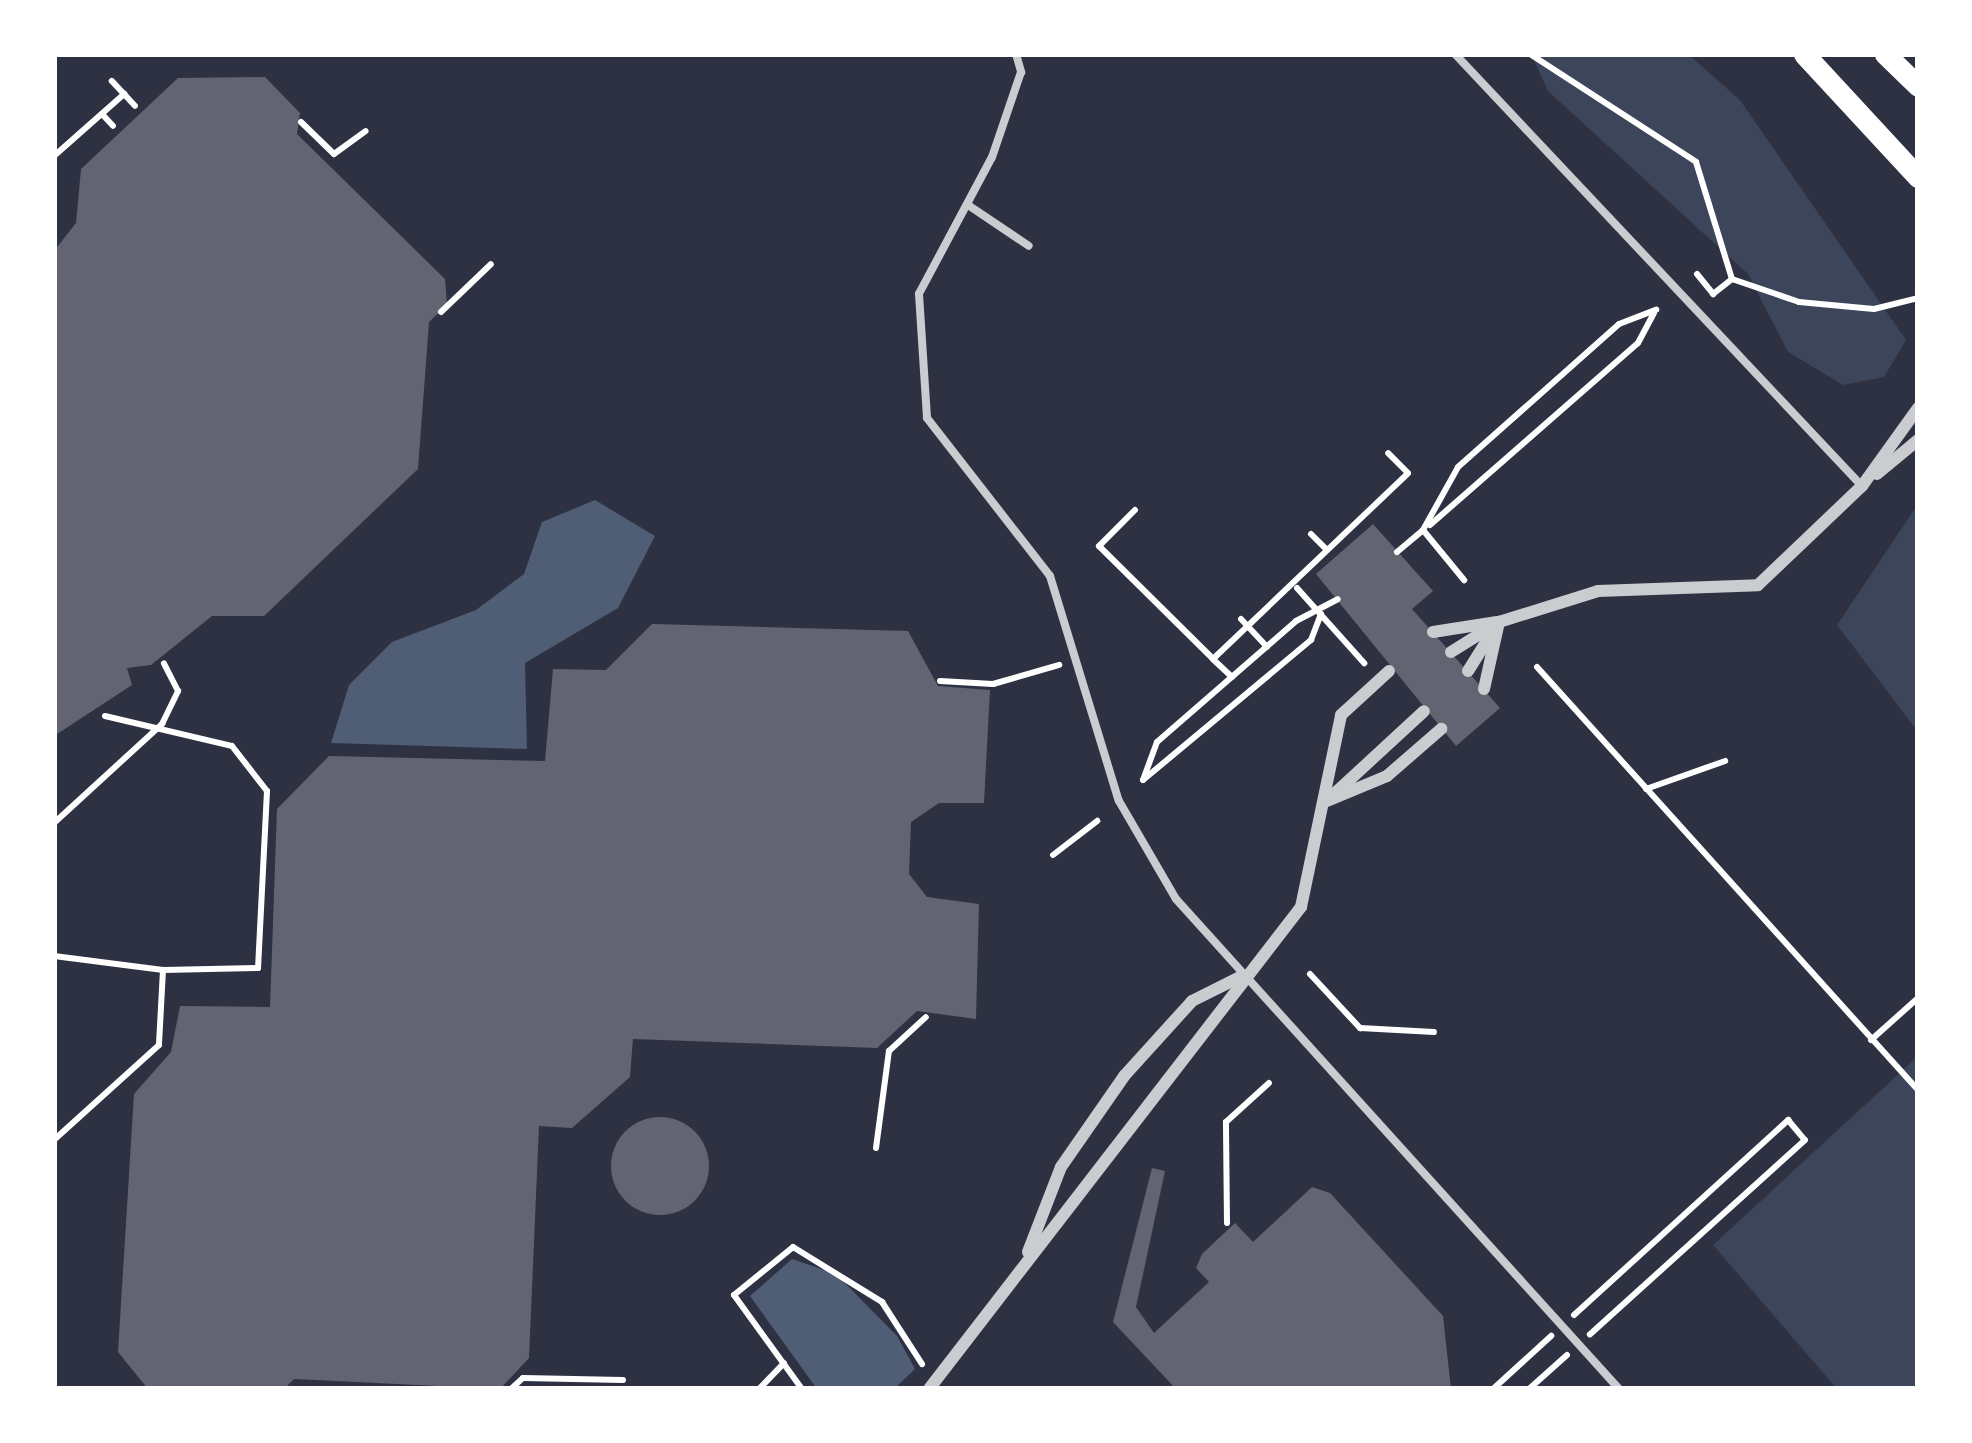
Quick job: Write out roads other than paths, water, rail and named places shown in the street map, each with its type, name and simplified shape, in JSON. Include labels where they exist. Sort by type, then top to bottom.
[{"type":"main road","points":[[1804,54],[1918,177]]},
{"type":"main road","points":[[1885,54],[1918,86]]},
{"type":"street","points":[[1862,486],[1918,408]]},
{"type":"street","points":[[1433,632],[1498,622],[1598,590],[1758,585],[1918,440]]},
{"type":"street","points":[[1451,652],[1498,622]]},
{"type":"street","points":[[1468,671],[1498,622]]},
{"type":"street","points":[[1484,689],[1498,622]]},
{"type":"street","points":[[929,1389],[1027,1253],[1184,1072],[1240,977],[1301,907],[1327,801],[1341,716],[1390,671]]},
{"type":"street","points":[[1327,801],[1424,710]]},
{"type":"street","points":[[1327,801],[1387,776],[1441,729]]},
{"type":"street","points":[[1027,1253],[1061,1167],[1125,1076],[1192,1001],[1240,977]]},
{"type":"lane","points":[[1016,54],[1009,112],[968,205],[919,294],[918,390],[944,444],[1036,551],[1081,659],[1119,801],[1175,899],[1240,977],[1619,1389]]},
{"type":"lane","points":[[1455,54],[1862,486]]},
{"type":"lane","points":[[968,205],[1029,246]]}]
